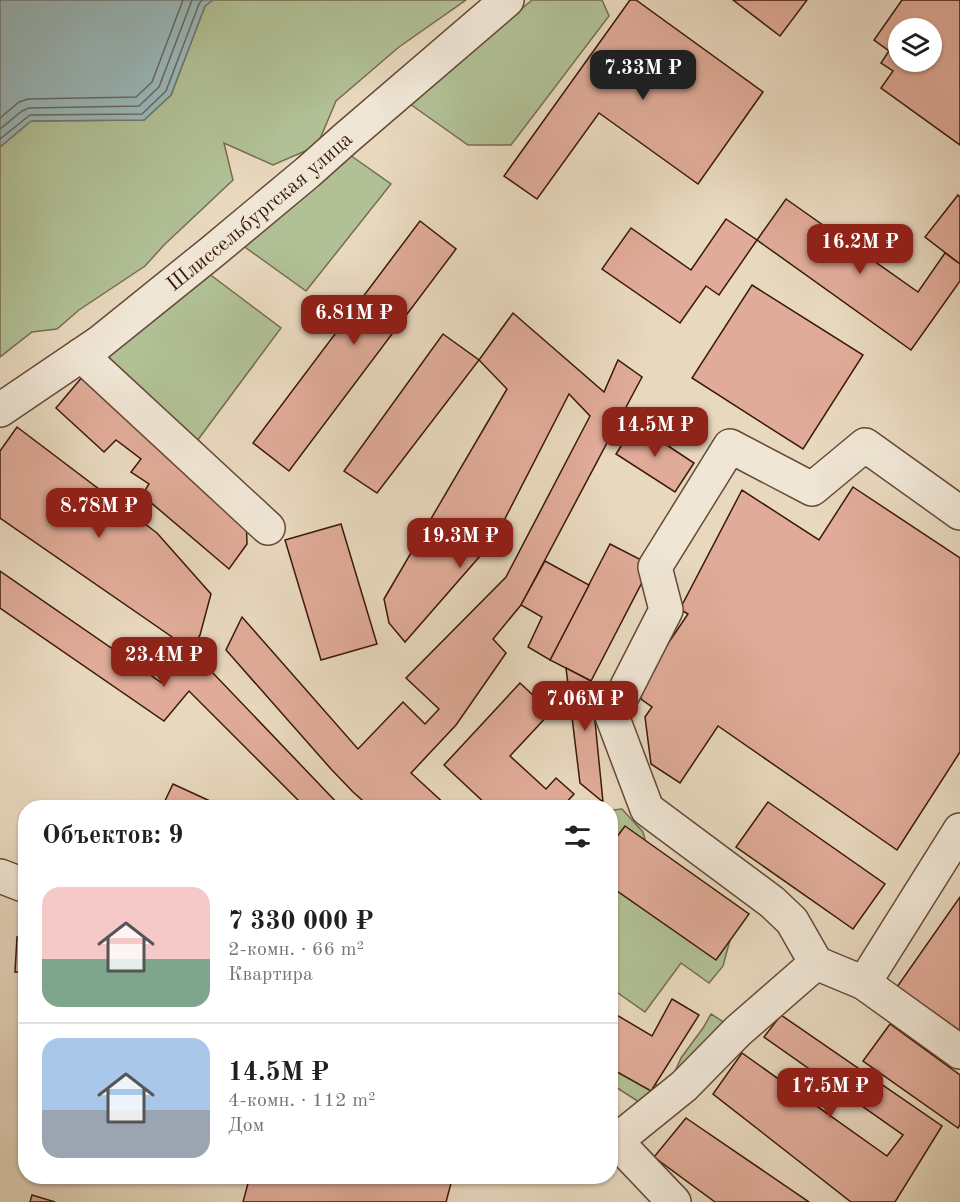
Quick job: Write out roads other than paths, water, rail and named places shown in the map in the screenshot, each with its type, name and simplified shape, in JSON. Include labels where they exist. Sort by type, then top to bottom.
[{"type":"street","name":"Шлиссельбургская улица","points":[[0,410],[99,343],[212,252],[507,0]]},
{"type":"street","points":[[81,355],[268,528]]},
{"type":"street","points":[[960,513],[865,445],[812,489],[730,446],[655,567],[666,610],[612,716],[647,809],[772,902],[792,921],[816,963],[864,983],[960,1052]]},
{"type":"street","points":[[864,983],[960,830]]},
{"type":"street","points":[[0,876],[18,883]]},
{"type":"street","points":[[618,1135],[684,1086],[738,1031],[816,963]]},
{"type":"street","points":[[618,1144],[674,1202]]},
{"type":"water","points":[[0,0],[213,0],[205,6],[171,95],[144,120],[31,121],[0,147]]}]
